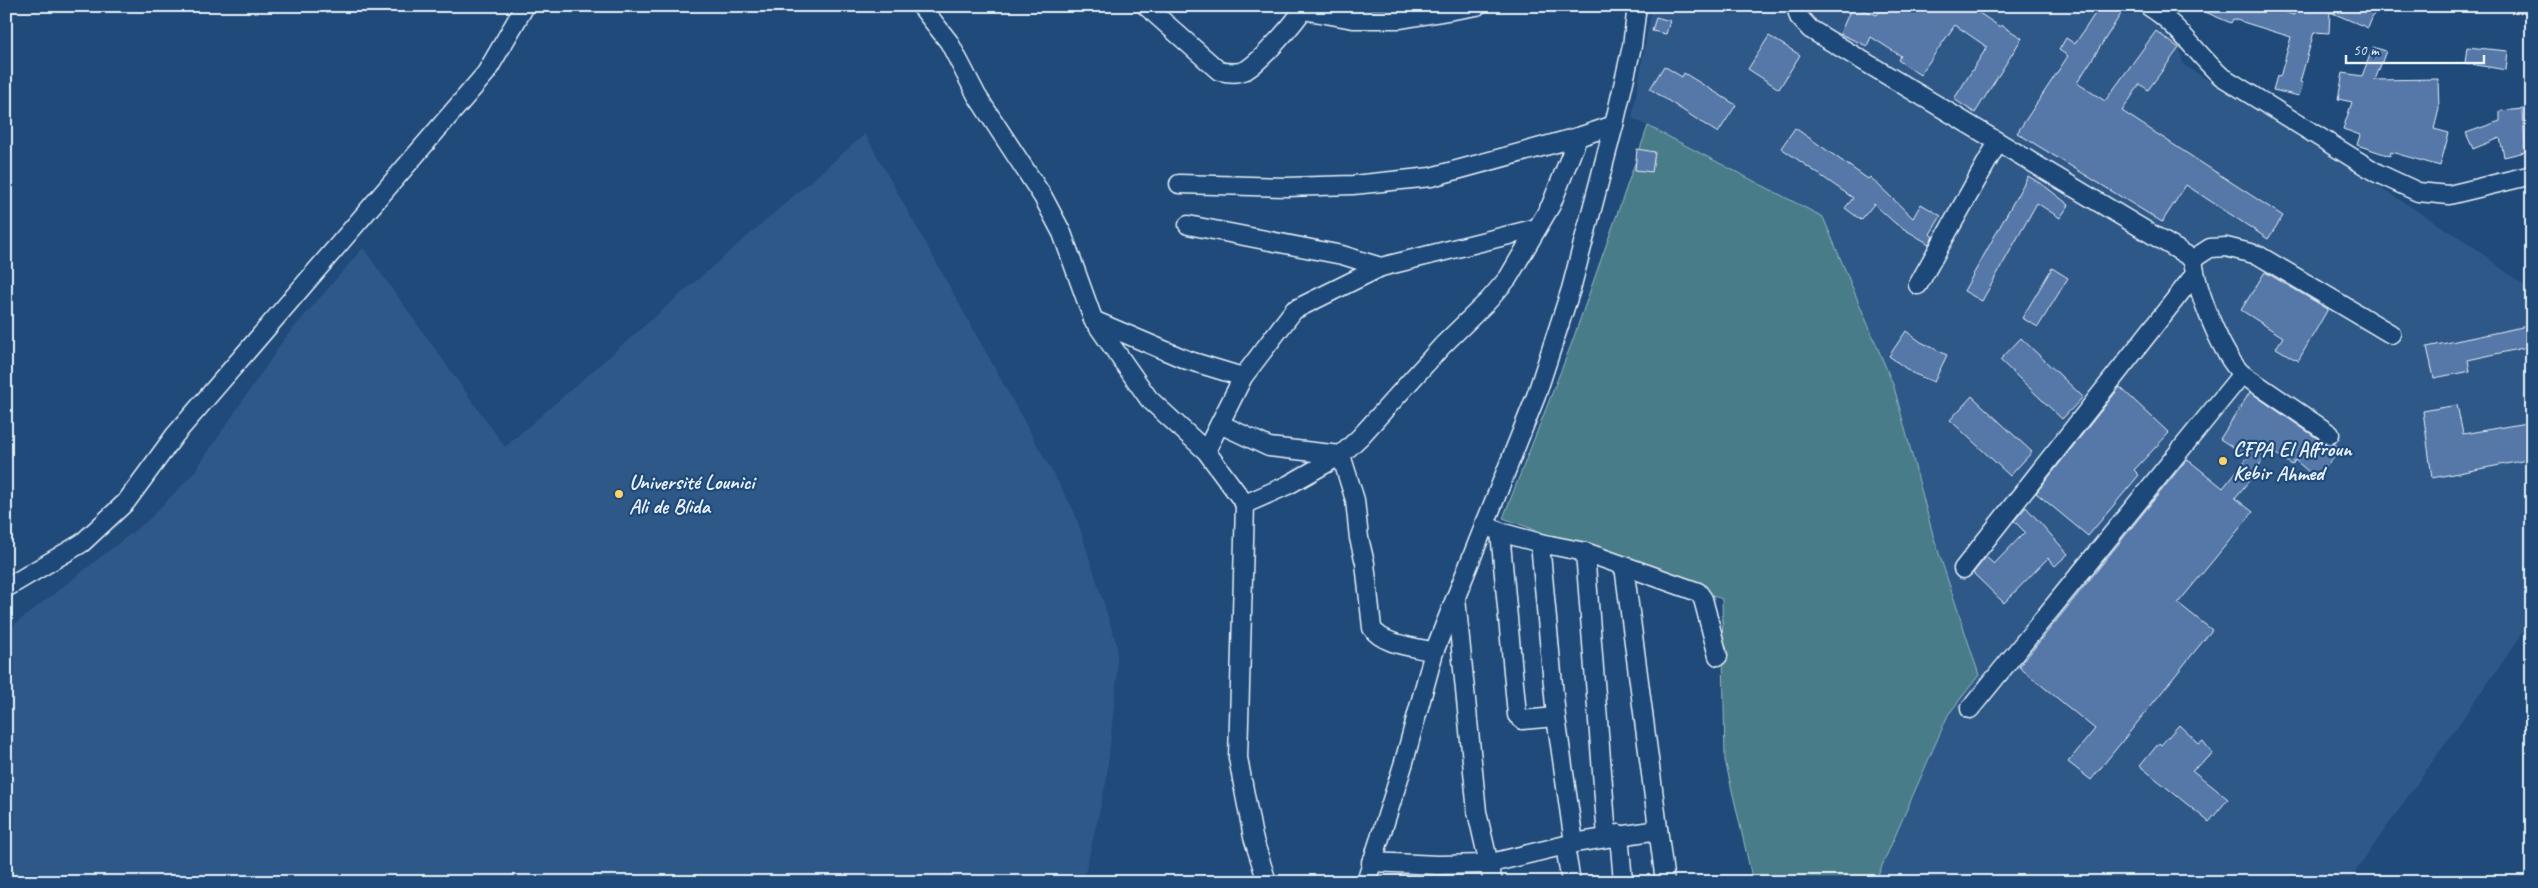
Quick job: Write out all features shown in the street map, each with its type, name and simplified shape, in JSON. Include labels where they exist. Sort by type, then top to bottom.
[{"type":"street","points":[[6,588],[82,543],[126,502],[182,428],[486,73],[525,6]]},
{"type":"street","points":[[921,6],[949,42],[976,96],[1043,196],[1062,233],[1093,320],[1149,399],[1206,451],[1245,504],[1238,758],[1253,837],[1267,882]]},
{"type":"street","points":[[1146,6],[1219,71],[1233,74],[1247,69],[1274,44],[1304,8],[1353,19],[1401,19],[1477,6]]},
{"type":"street","points":[[1366,882],[1404,762],[1434,652],[1456,594],[1492,528],[1571,289],[1614,125],[1632,46],[1637,6]]},
{"type":"street","points":[[1796,6],[1799,17],[1810,29],[1998,142],[2194,267],[2218,337],[2231,364],[2242,374],[2330,434]]},
{"type":"street","points":[[2148,6],[2173,25],[2202,59],[2221,76],[2377,172],[2418,192],[2449,195],[2532,175]]},
{"type":"street","points":[[1179,184],[1296,187],[1353,185],[1431,177],[1578,137],[1614,125]]},
{"type":"street","points":[[1245,504],[1288,485],[1341,455],[1360,437],[1400,390],[1508,278],[1551,205],[1578,137]]},
{"type":"street","points":[[1918,286],[1998,142]]},
{"type":"street","points":[[1188,225],[1342,255],[1381,267]]},
{"type":"street","points":[[1206,451],[1243,377],[1294,310],[1381,267],[1537,228]]},
{"type":"street","points":[[1963,569],[2210,248],[2226,247],[2258,255],[2391,334]]},
{"type":"street","points":[[1093,320],[1187,360],[1243,377]]},
{"type":"street","points":[[1970,709],[2242,374]]},
{"type":"street","points":[[1220,424],[1269,446],[1341,455]]},
{"type":"street","points":[[1341,455],[1355,500],[1372,628],[1376,634],[1384,639],[1434,652]]},
{"type":"street","points":[[1492,528],[1540,543],[1584,552],[1698,592],[1703,599],[1718,656]]},
{"type":"street","points":[[1492,528],[1518,715],[1522,720],[1556,716]]},
{"type":"street","points":[[1540,543],[1570,844],[1571,882]]},
{"type":"street","points":[[1584,552],[1613,836],[1623,882]]},
{"type":"street","points":[[1624,566],[1664,882]]},
{"type":"street","points":[[1456,594],[1478,812],[1487,864],[1493,882]]},
{"type":"street","points":[[1371,862],[1438,873],[1487,864],[1570,844],[1658,830]]},
{"type":"shaded area","name":"CFPA El Affroun Kebir Ahmed","points":[[1652,6],[2121,6],[2174,31],[2184,65],[2470,244],[2532,292],[2532,620],[2348,882],[1875,882],[1948,715],[1979,675],[1933,535],[1894,387],[1823,217],[1632,118]]},
{"type":"shaded area","name":"Université Lounici Ali de Blida","points":[[865,134],[1075,513],[1117,645],[1117,676],[1106,783],[1083,882],[6,882],[6,631],[147,521],[193,474],[285,338],[363,248],[505,447]]},
{"type":"green space","points":[[1648,126],[1823,217],[1894,387],[1933,535],[1979,675],[1948,715],[1875,882],[1749,882],[1751,873],[1725,760],[1722,599],[1503,518],[1571,345]]},
{"type":"building","points":[[1852,6],[1877,15],[1884,6],[1969,6],[2000,27],[2001,25],[2022,38],[1975,113],[1954,99],[1987,47],[1955,25],[1920,75],[1898,60],[1901,56],[1871,37],[1867,46],[1840,34]]},
{"type":"building","points":[[2100,6],[2126,6],[2077,83],[2105,101],[2156,31],[2179,48],[2148,90],[2140,84],[2122,111],[2283,216],[2268,239],[2186,185],[2162,222],[2017,133],[2068,56],[2059,50],[2066,38],[2075,44]]},
{"type":"building","points":[[2191,6],[2264,6],[2294,15],[2294,6],[2377,6],[2368,28],[2330,12],[2329,33],[2314,32],[2300,82],[2303,83],[2299,96],[2273,90],[2277,76],[2280,77],[2291,37],[2233,19],[2231,23]]},
{"type":"building","points":[[1656,17],[1670,21],[1666,34],[1652,31]]},
{"type":"building","points":[[1769,36],[1800,55],[1779,89],[1748,69]]},
{"type":"building","points":[[2373,47],[2386,51],[2375,80],[2438,79],[2439,109],[2434,129],[2449,133],[2440,166],[2391,152],[2390,156],[2357,145],[2360,135],[2343,129],[2352,102],[2338,99],[2343,73],[2362,76]]},
{"type":"building","points":[[2467,47],[2508,51],[2506,70],[2465,63]]},
{"type":"building","points":[[1664,66],[1682,77],[1684,73],[1736,105],[1718,133],[1650,89]]},
{"type":"building","points":[[2523,109],[2525,152],[2504,157],[2500,138],[2473,149],[2466,133],[2500,121],[2500,111]]},
{"type":"building","points":[[1795,128],[1868,179],[1870,177],[1913,218],[1921,204],[1941,216],[1930,234],[1933,237],[1929,244],[1896,224],[1874,204],[1861,220],[1845,208],[1853,198],[1781,148]]},
{"type":"building","points":[[1637,149],[1655,152],[1652,172],[1635,170]]},
{"type":"building","points":[[2028,176],[2069,205],[2060,218],[2037,203],[1982,301],[1964,291]]},
{"type":"building","points":[[2052,268],[2068,278],[2038,327],[2022,318]]},
{"type":"building","points":[[2265,272],[2328,309],[2298,361],[2276,348],[2283,337],[2241,310]]},
{"type":"building","points":[[2532,325],[2532,346],[2468,360],[2470,371],[2434,378],[2427,347]]},
{"type":"building","points":[[1906,331],[1921,342],[1947,355],[1934,382],[1912,373],[1889,356]]},
{"type":"building","points":[[2021,338],[2083,397],[2062,419],[2000,360]]},
{"type":"building","points":[[2120,387],[2169,433],[2134,470],[2139,475],[2088,536],[2036,493]]},
{"type":"building","points":[[2250,392],[2324,443],[2335,444],[2341,449],[2316,478],[2295,460],[2292,465],[2269,449],[2253,476],[2235,498],[2253,512],[2178,603],[2212,630],[2091,780],[2068,762],[2095,729],[2019,667],[2187,459],[2223,488],[2248,457],[2220,439]]},
{"type":"building","points":[[1972,396],[2032,452],[2010,476],[1950,420]]},
{"type":"building","points":[[2457,405],[2463,434],[2532,422],[2532,459],[2432,478],[2423,411]]},
{"type":"building","points":[[2026,507],[2068,554],[2055,566],[2048,558],[2004,603],[1973,573],[1986,557],[1994,564],[2025,532],[2014,521]]},
{"type":"building","points":[[2179,725],[2199,744],[2203,741],[2213,754],[2192,770],[2228,799],[2209,822],[2140,766],[2159,743],[2161,745]]},
{"type":"place","name":"CFPA El Affroun Kebir Ahmed","points":[[2223,461]]},
{"type":"place","name":"Université Lounici Ali de Blida","points":[[619,494]]}]
